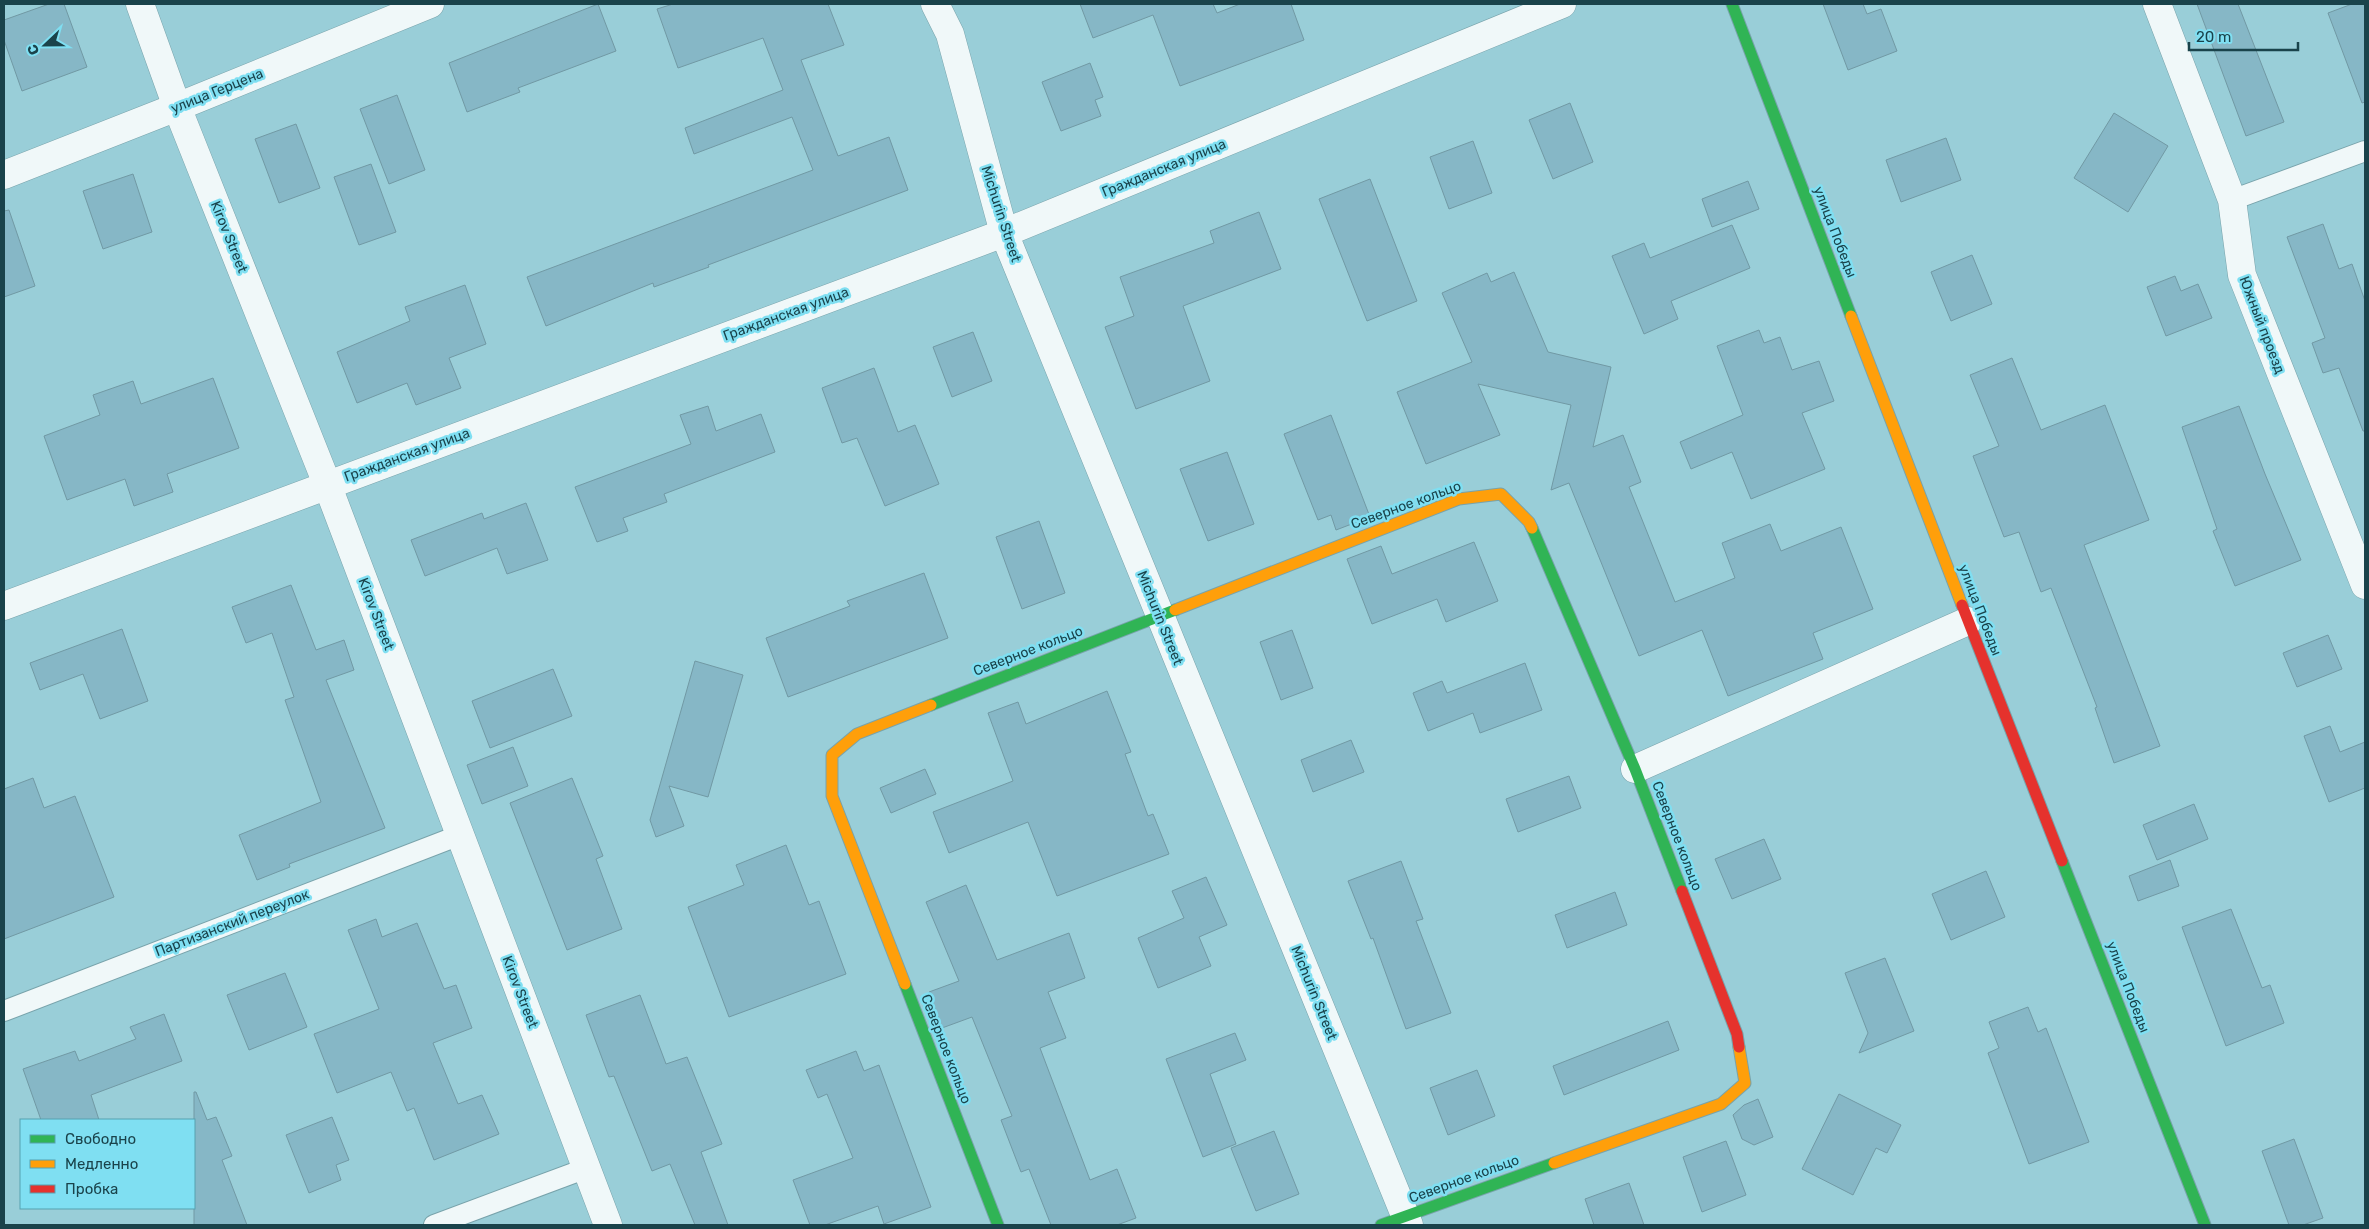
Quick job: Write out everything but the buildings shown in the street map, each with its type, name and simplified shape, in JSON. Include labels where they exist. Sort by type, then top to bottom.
[{"type":"street","name":"Kirov Street","points":[[140,4],[177,107],[327,484],[608,1225]]},
{"type":"street","name":"улица Герцена","points":[[4,175],[430,4]]},
{"type":"street","name":"Michurin Street","points":[[936,4],[950,34],[1004,233],[1159,615],[1398,1222]]},
{"type":"street","name":"Гражданская улица","points":[[4,606],[1004,233],[1562,4]]},
{"type":"street","name":"улица Победы","points":[[1732,4],[1968,621],[2205,1225]]},
{"type":"street","name":"Южный проезд","points":[[2157,4],[2232,200],[2242,275],[2365,585]]},
{"type":"street","name":"Северное кольцо","points":[[998,1225],[832,796],[832,755],[856,734],[1159,615],[1459,499],[1501,494],[1529,522],[1635,769],[1737,1034],[1745,1083],[1721,1104],[1398,1222]]},
{"type":"street","points":[[1635,769],[1968,621]]},
{"type":"lane","points":[[2232,200],[2365,151]]},
{"type":"lane","name":"Партизанский переулок","points":[[4,1011],[460,835]]},
{"type":"lane","points":[[434,1225],[587,1168]]},
{"type":"traffic: fast","points":[[1732,4],[1851,316]]},
{"type":"traffic: fast","points":[[1532,528],[1635,769],[1682,891]]},
{"type":"traffic: fast","points":[[931,705],[1175,610]]},
{"type":"traffic: fast","points":[[2062,861],[2205,1225]]},
{"type":"traffic: fast","points":[[905,984],[998,1225]]},
{"type":"traffic: fast","points":[[1381,1225],[1554,1163]]},
{"type":"traffic: slow","points":[[1851,316],[1962,605]]},
{"type":"traffic: slow","points":[[1175,610],[1459,499],[1501,494],[1529,522],[1532,528]]},
{"type":"traffic: slow","points":[[905,984],[832,796],[832,755],[857,734],[931,705]]},
{"type":"traffic: slow","points":[[1554,1163],[1721,1104],[1745,1083],[1739,1047]]},
{"type":"traffic: jam","points":[[1962,605],[2062,861]]},
{"type":"traffic: jam","points":[[1682,891],[1737,1034],[1739,1047]]}]
